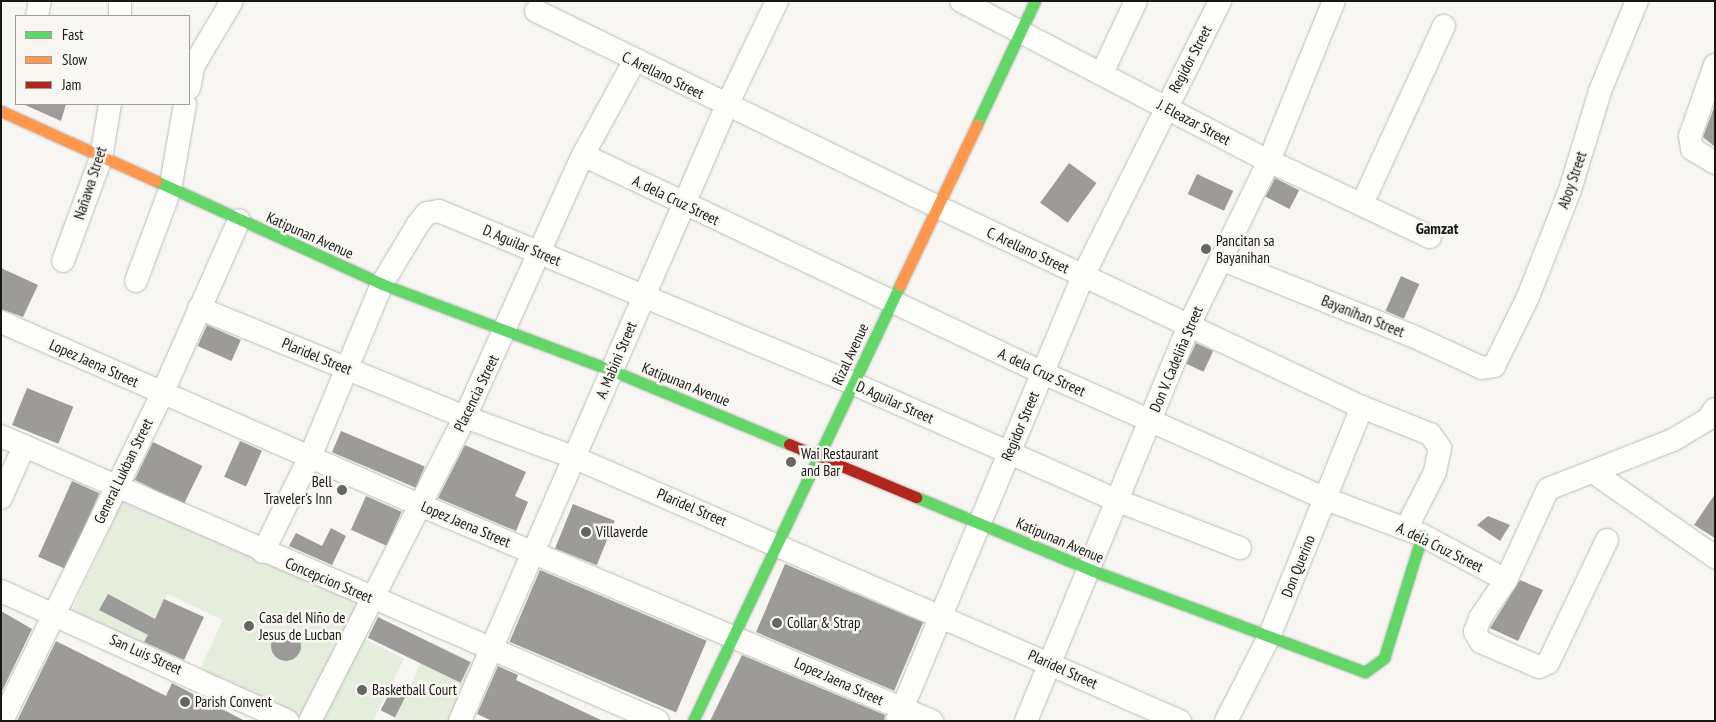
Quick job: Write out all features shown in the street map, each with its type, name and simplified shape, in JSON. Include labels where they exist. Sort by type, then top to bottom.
[{"type":"street","points":[[37,15],[40,1]]},
{"type":"street","points":[[120,1],[120,15]]},
{"type":"street","points":[[190,83],[194,65],[232,1]]},
{"type":"street","name":"A. Mabini Street","points":[[460,721],[493,650],[573,456],[685,205],[727,105],[777,1]]},
{"type":"street","name":"J. Eleazar Street","points":[[961,1],[1269,161],[1430,238]]},
{"type":"street","name":"Rizal Avenue","points":[[693,721],[1035,1]]},
{"type":"street","points":[[1102,73],[1136,1]]},
{"type":"street","name":"Regidor Street","points":[[900,715],[978,520],[1009,453],[1083,276],[1165,107],[1220,1]]},
{"type":"street","name":"Don V. Cadeliña Street","points":[[1026,721],[1090,570],[1116,500],[1189,325],[1269,161],[1334,1]]},
{"type":"street","name":"Aboy Street","points":[[1500,358],[1570,190],[1600,91],[1637,1]]},
{"type":"street","name":"C. Arellano Street","points":[[536,11],[634,62],[1083,276],[1362,407],[1430,434],[1440,448],[1435,472],[1414,532]]},
{"type":"street","points":[[1362,204],[1444,26]]},
{"type":"street","name":"Placencia Street","points":[[310,721],[374,598],[506,333],[538,252],[583,154],[634,62]]},
{"type":"street","points":[[1713,76],[1690,143],[1701,157],[1715,163]]},
{"type":"street","name":"Nañawa Street","points":[[63,261],[101,158],[110,105]]},
{"type":"street","points":[[136,281],[170,190],[185,105]]},
{"type":"street","name":"Katipunan Avenue","points":[[13,112],[101,158],[382,284],[506,333],[612,370],[978,520],[1090,570],[1365,672],[1384,658],[1414,532]]},
{"type":"street","name":"A. dela Cruz Street","points":[[583,154],[685,205],[892,300],[1042,373],[1326,499],[1414,532],[1506,580]]},
{"type":"street","name":"D. Aguilar Street","points":[[382,284],[427,212],[439,211],[852,383],[1116,500],[1240,548]]},
{"type":"street","name":"General Lukban Street","points":[[2,721],[56,613],[115,484],[162,394],[239,220]]},
{"type":"street","name":"Bayanihan Street","points":[[1221,260],[1415,337],[1482,368],[1494,366],[1500,358]]},
{"type":"street","points":[[263,552],[310,458],[382,284]]},
{"type":"street","name":"Plaridel Street","points":[[199,308],[465,417],[573,456],[777,543],[1180,721]]},
{"type":"street","name":"Lopez Jaena Street","points":[[1,322],[162,394],[420,505],[734,634],[900,715],[932,721]]},
{"type":"street","name":"Don Querino","points":[[1226,721],[1269,637],[1362,407]]},
{"type":"street","points":[[1607,540],[1548,663],[1540,667],[1481,642],[1476,632],[1480,618],[1506,580],[1548,489],[1673,440],[1708,420],[1715,409]]},
{"type":"street","name":"Concepcion Street","points":[[1,436],[115,484],[263,552],[658,721]]},
{"type":"street","points":[[1,498],[24,446]]},
{"type":"street","points":[[1593,472],[1715,557]]},
{"type":"street","name":"San Luis Street","points":[[1,591],[56,613],[288,721]]},
{"type":"green space","points":[[125,496],[363,603],[299,721],[198,673],[223,620],[167,594],[142,648],[70,614]]},
{"type":"green space","name":"Basketball Court","points":[[361,637],[404,659],[373,721],[319,721]]},
{"type":"green space","points":[[431,642],[477,664],[450,721],[393,721]]},
{"type":"building","points":[[25,105],[66,105],[61,121]]},
{"type":"building","points":[[1715,105],[1715,147],[1703,137]]},
{"type":"building","points":[[1069,163],[1097,183],[1068,223],[1040,203]]},
{"type":"building","points":[[1197,174],[1233,191],[1224,211],[1188,194]]},
{"type":"building","points":[[1275,178],[1299,190],[1290,209],[1265,197]]},
{"type":"building","points":[[1,268],[38,285],[23,317],[1,309]]},
{"type":"building","points":[[1401,276],[1419,284],[1404,319],[1386,311]]},
{"type":"building","points":[[207,325],[241,340],[231,361],[198,346]]},
{"type":"building","points":[[1196,343],[1213,351],[1203,372],[1186,364]]},
{"type":"building","points":[[27,388],[73,407],[58,444],[12,425]]},
{"type":"building","points":[[341,431],[425,467],[416,488],[332,452]]},
{"type":"building","points":[[240,441],[262,451],[246,486],[224,477]]},
{"type":"building","points":[[153,442],[202,466],[184,504],[135,480]]},
{"type":"building","points":[[465,445],[526,472],[515,496],[528,502],[516,531],[438,498]]},
{"type":"building","points":[[72,481],[99,493],[66,569],[38,557]]},
{"type":"building","points":[[1715,494],[1715,538],[1694,525]]},
{"type":"building","points":[[366,496],[402,512],[387,546],[351,530]]},
{"type":"building","name":"Villaverde","points":[[573,504],[615,521],[597,565],[555,549]]},
{"type":"building","points":[[1488,516],[1510,525],[1500,541],[1477,525]]},
{"type":"building","points":[[331,528],[346,536],[332,565],[289,546],[296,533],[322,546]]},
{"type":"building","points":[[785,564],[923,623],[894,691],[756,632]]},
{"type":"building","points":[[540,570],[707,641],[676,713],[510,642]]},
{"type":"building","points":[[1520,580],[1543,590],[1518,641],[1490,628]]},
{"type":"building","points":[[108,594],[155,619],[164,599],[204,617],[184,660],[144,642],[148,635],[99,610]]},
{"type":"building","points":[[1,611],[32,629],[1,693]]},
{"type":"building","points":[[378,617],[471,662],[460,683],[368,638]]},
{"type":"building","points":[[286,631],[297,635],[301,646],[297,657],[286,661],[275,657],[271,646],[275,635]]},
{"type":"building","points":[[56,641],[166,696],[172,683],[245,721],[17,721]]},
{"type":"building","points":[[742,655],[885,715],[884,721],[710,721]]},
{"type":"building","points":[[498,666],[518,675],[516,680],[603,721],[492,721],[477,714]]},
{"type":"building","points":[[392,688],[406,695],[395,718],[381,710]]},
{"type":"traffic: fast","points":[[977,124],[1035,1]]},
{"type":"traffic: fast","points":[[156,181],[382,284],[611,370],[789,444]]},
{"type":"traffic: fast","points":[[693,721],[900,285]]},
{"type":"traffic: fast","points":[[916,497],[1091,570],[1365,672],[1384,658],[1422,535]]},
{"type":"traffic: slow","points":[[1,111],[156,181]]},
{"type":"traffic: slow","points":[[900,285],[977,124]]},
{"type":"traffic: jam","points":[[789,444],[916,497]]},
{"type":"place","name":"Pancitan sa Bayanihan","points":[[1206,249]]},
{"type":"place","name":"Wai Restaurant and Bar","points":[[791,462]]},
{"type":"place","name":"Bell Traveler's Inn","points":[[342,490]]},
{"type":"place","name":"Villaverde","points":[[586,532]]},
{"type":"place","name":"Collar & Strap","points":[[777,623]]},
{"type":"place","name":"Casa del Niño de Jesus de Lucban","points":[[249,626]]},
{"type":"place","name":"Basketball Court","points":[[362,690]]},
{"type":"place","name":"Parish Convent","points":[[185,702]]},
{"type":"district","name":"Gamzat","points":[[1437,228]]}]
